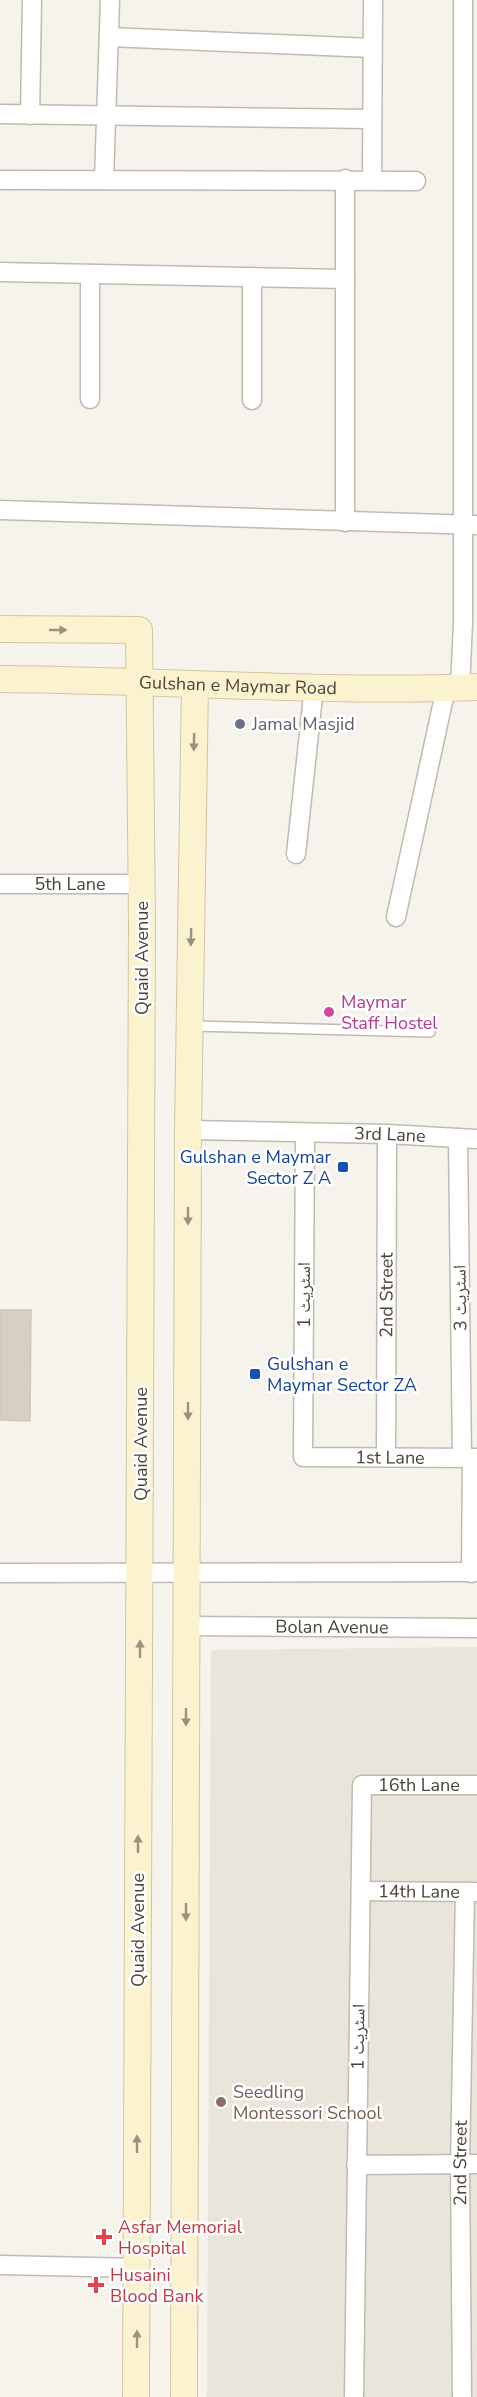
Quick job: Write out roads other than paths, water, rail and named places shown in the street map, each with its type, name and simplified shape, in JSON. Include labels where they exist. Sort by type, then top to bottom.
[{"type":"main road","name":"Quaid Avenue","points":[[0,629],[139,630],[141,1573],[136,2397]]},
{"type":"main road","name":"Gulshan e Maymar Road","points":[[0,679],[139,680],[314,687],[461,687]]},
{"type":"main road","points":[[184,2397],[188,1130],[195,684]]},
{"type":"street","points":[[30,115],[32,0]]},
{"type":"street","points":[[105,180],[110,0]]},
{"type":"street","points":[[372,180],[373,0]]},
{"type":"street","points":[[396,916],[461,687],[470,525],[468,1]]},
{"type":"street","points":[[109,37],[372,48]]},
{"type":"street","points":[[0,114],[372,118]]},
{"type":"street","points":[[345,179],[345,522]]},
{"type":"street","points":[[0,180],[345,179],[416,181]]},
{"type":"street","points":[[0,272],[345,279]]},
{"type":"street","points":[[90,274],[90,399]]},
{"type":"street","points":[[252,277],[252,400]]},
{"type":"street","points":[[0,510],[470,525]]},
{"type":"street","points":[[296,854],[314,687]]},
{"type":"street","name":"5th Lane","points":[[0,884],[141,884]]},
{"type":"street","name":"3rd Lane","points":[[188,1130],[387,1134],[477,1140]]},
{"type":"street","name":"اسٹریٹ 1","points":[[303,1457],[305,1133]]},
{"type":"street","name":"2nd Street","points":[[386,1457],[387,1134]]},
{"type":"street","name":"اسٹریٹ 3","points":[[458,1138],[474,1572]]},
{"type":"street","name":"1st Lane","points":[[303,1457],[470,1458]]},
{"type":"street","points":[[0,1573],[188,1575],[474,1572]]},
{"type":"street","name":"Bolan Avenue","points":[[186,1626],[477,1628]]},
{"type":"street","name":"اسٹریٹ 1","points":[[354,2397],[362,1785]]},
{"type":"street","name":"16th Lane","points":[[362,1785],[477,1785]]},
{"type":"street","name":"14th Lane","points":[[361,1891],[471,1892]]},
{"type":"street","name":"2nd Street","points":[[462,2397],[469,2164],[471,1892]]},
{"type":"street","points":[[356,2165],[469,2164]]},
{"type":"street","points":[[0,2265],[137,2268]]},
{"type":"lane","points":[[189,1026],[430,1032]]},
{"type":"place","name":"Jamal Masjid","points":[[240,724]]},
{"type":"place","name":"Maymar Staff Hostel","points":[[329,1012]]},
{"type":"place","name":"Gulshan e Maymar Sector Z A","points":[[343,1167]]},
{"type":"place","name":"Gulshan e Maymar Sector ZA","points":[[255,1374]]},
{"type":"place","name":"Seedling Montessori School","points":[[221,2102]]},
{"type":"place","name":"Asfar Memorial Hospital","points":[[104,2237]]},
{"type":"place","name":"Husaini Blood Bank","points":[[96,2285]]}]
